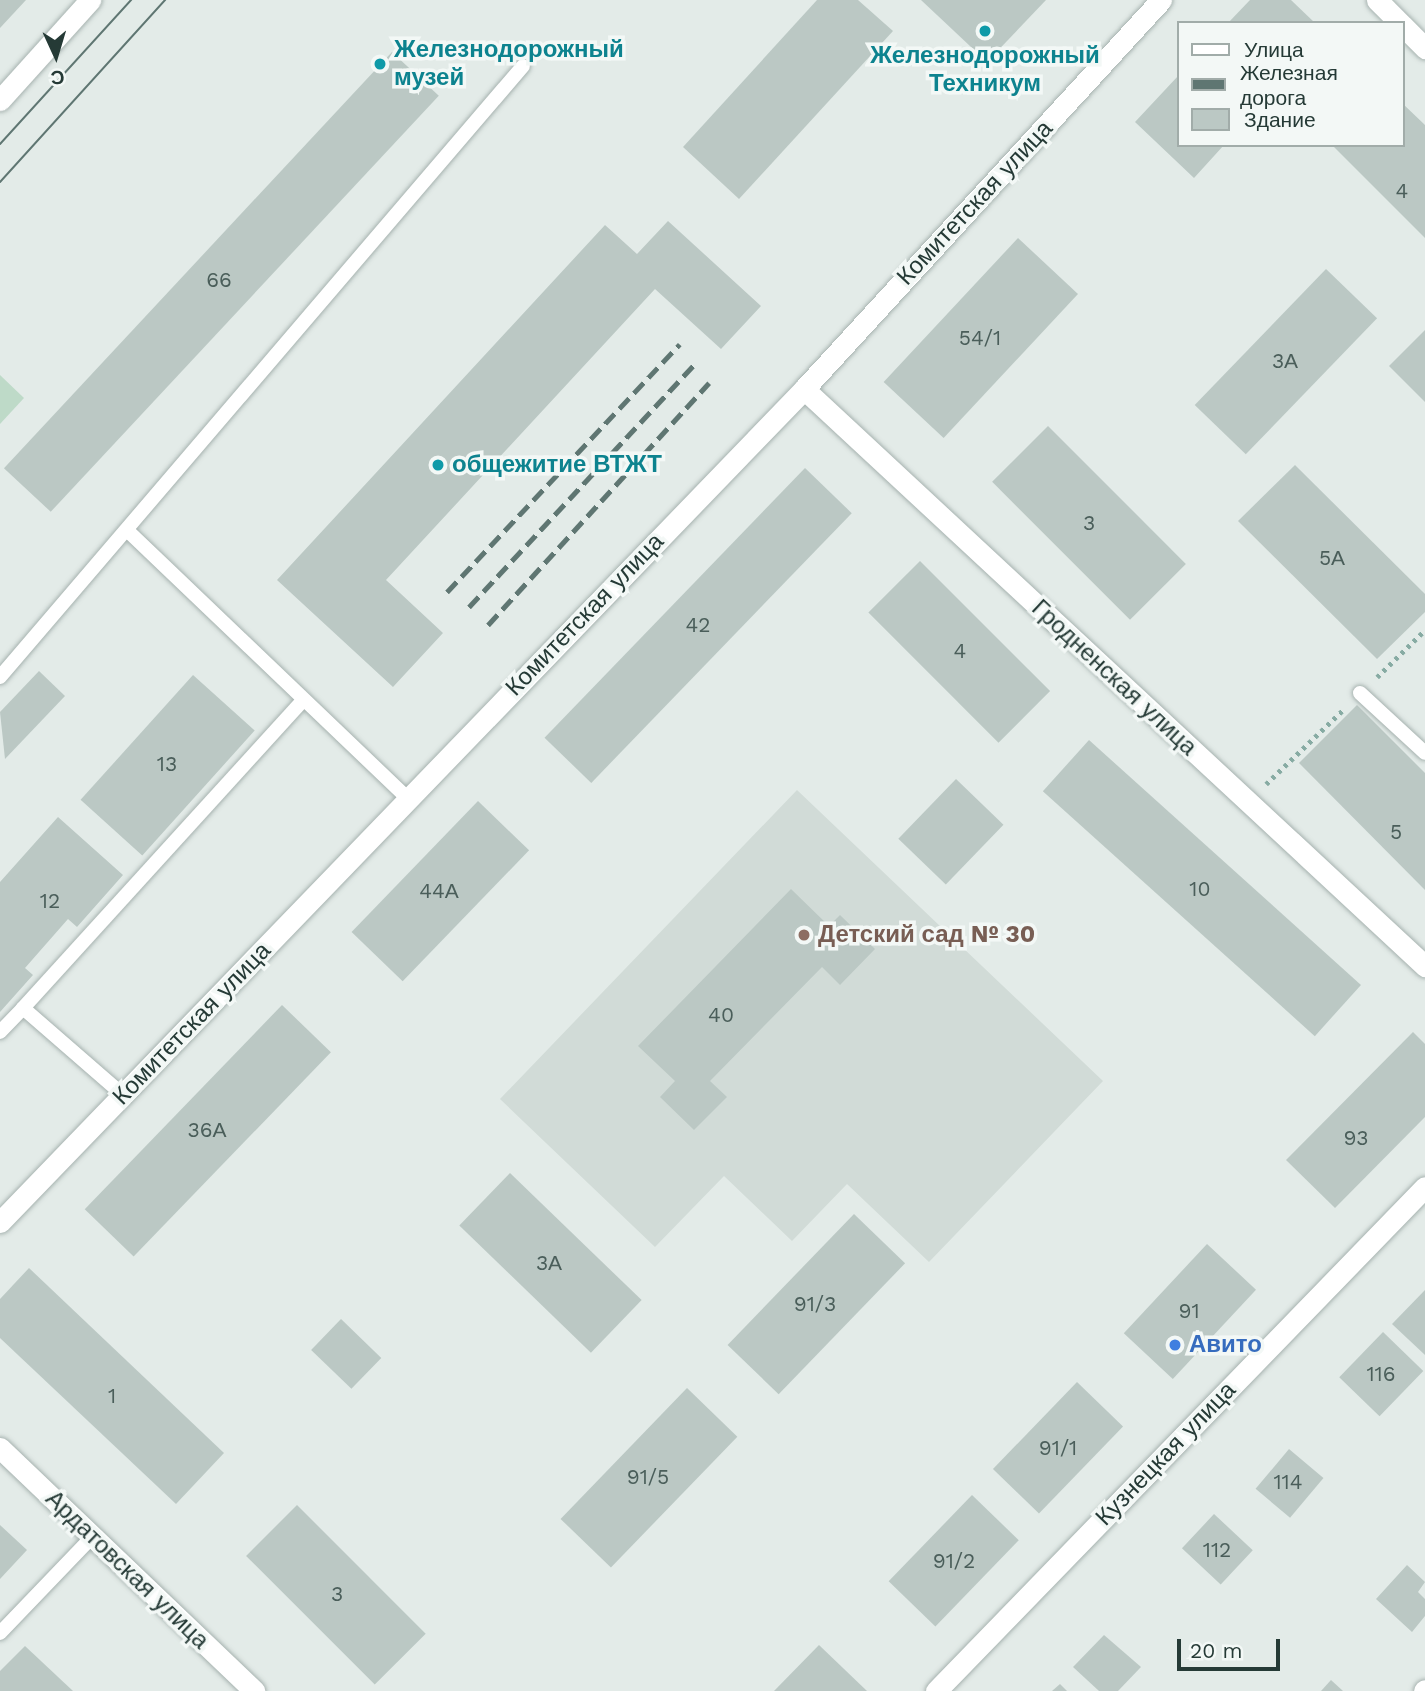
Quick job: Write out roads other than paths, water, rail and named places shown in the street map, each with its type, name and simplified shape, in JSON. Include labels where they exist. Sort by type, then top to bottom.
[{"type":"street","points":[[0,100],[90,0]]},
{"type":"street","name":"Комитетская улица","points":[[0,1222],[804,389],[1161,0]]},
{"type":"street","points":[[1377,0],[1398,21]]},
{"type":"street","points":[[1404,27],[1425,48]]},
{"type":"street","name":"Гродненская улица","points":[[804,389],[1425,966]]},
{"type":"street","name":"Кузнецкая улица","points":[[936,1691],[1425,1187]]},
{"type":"street","name":"Ардатовская улица","points":[[0,1448],[254,1691]]},
{"type":"lane","points":[[0,677],[130,533],[523,66]]},
{"type":"lane","points":[[130,533],[408,799]]},
{"type":"lane","points":[[1360,693],[1425,753]]},
{"type":"lane","points":[[0,1032],[303,700]]},
{"type":"lane","points":[[23,1008],[123,1096]]},
{"type":"lane","points":[[0,1633],[92,1537]]},
{"type":"tram line","points":[[0,144],[131,0]]},
{"type":"tram line","points":[[0,182],[165,0]]},
{"type":"railway","points":[[447,592],[680,344]]},
{"type":"railway","points":[[469,607],[696,363]]},
{"type":"railway","points":[[488,625],[709,383]]},
{"type":"place","name":"Железнодорожный Техникум","points":[[985,31]]},
{"type":"place","name":"Железнодорожный музей","points":[[380,64]]},
{"type":"place","name":"общежитие ВТЖТ","points":[[438,465]]},
{"type":"place","name":"Детский сад № 30","points":[[804,935]]},
{"type":"place","name":"Авито","points":[[1175,1345]]}]
